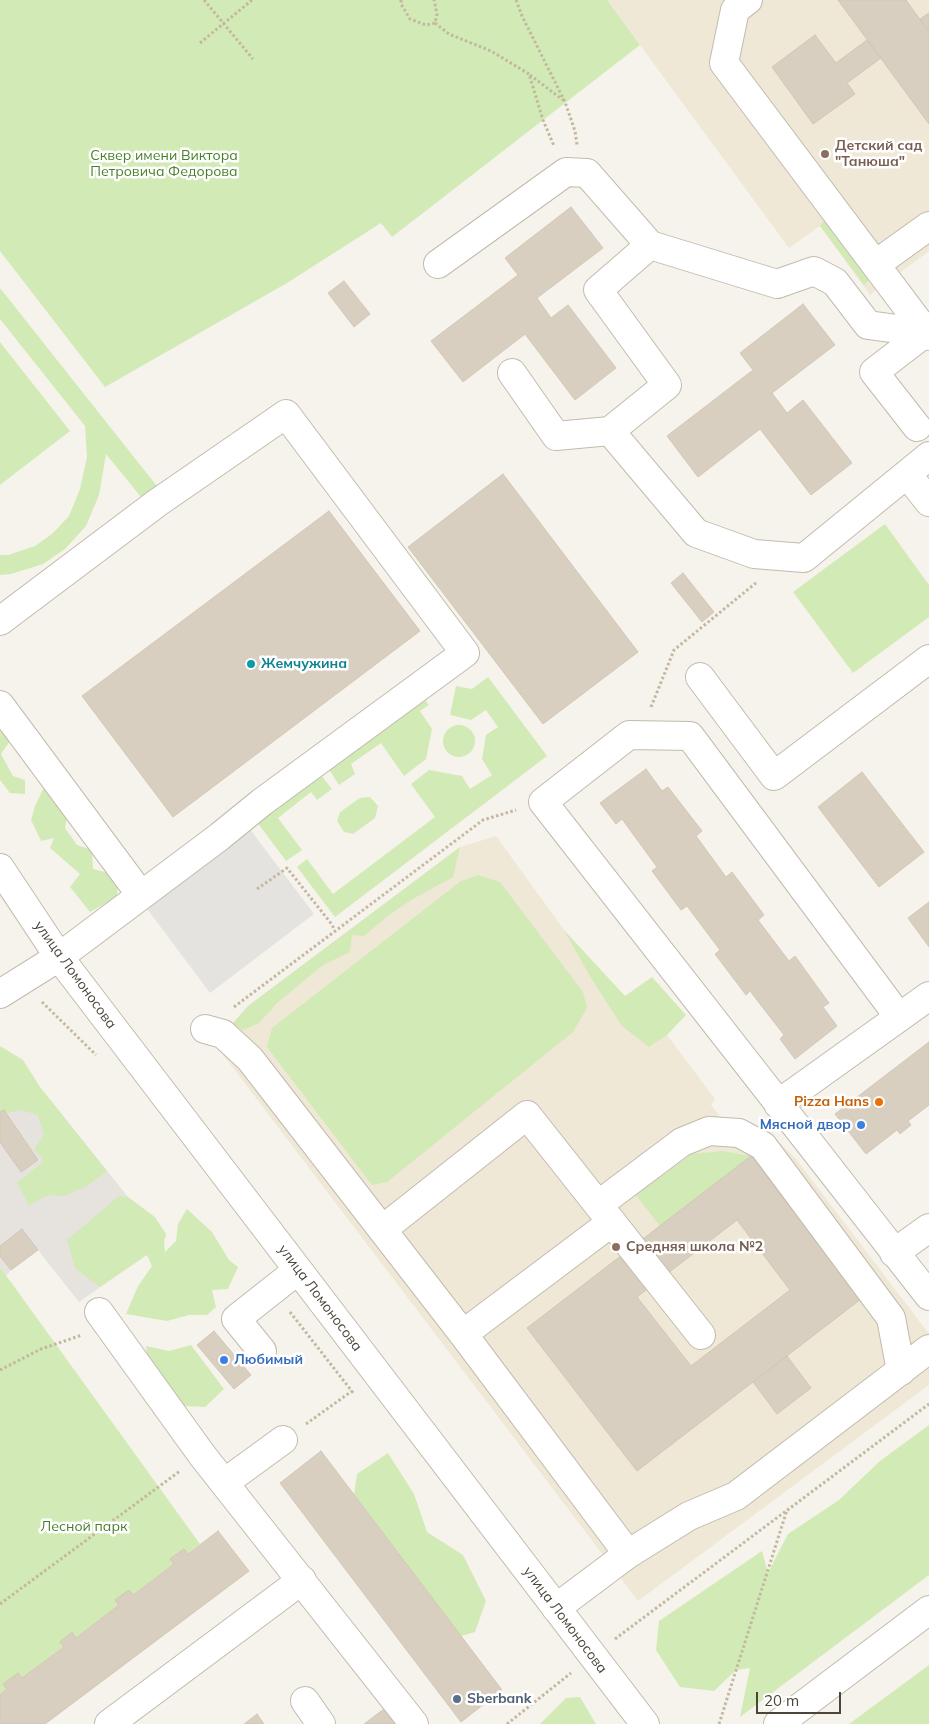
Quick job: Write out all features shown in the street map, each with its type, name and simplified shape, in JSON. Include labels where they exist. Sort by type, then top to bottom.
[{"type":"street","points":[[748,0],[735,10],[724,63],[928,333]]},
{"type":"street","points":[[438,264],[566,172],[587,173],[650,245],[778,284],[814,271],[835,282],[868,325],[928,333]]},
{"type":"street","points":[[876,264],[929,226]]},
{"type":"street","points":[[512,373],[556,436],[610,431],[667,385],[598,290],[650,245]]},
{"type":"street","points":[[916,427],[874,372],[928,333]]},
{"type":"street","points":[[0,622],[157,503],[286,414],[466,653],[262,802],[219,837],[59,957],[0,994]]},
{"type":"street","points":[[610,431],[696,533],[754,554],[787,557],[804,558],[929,456]]},
{"type":"street","points":[[907,474],[929,502]]},
{"type":"street","points":[[700,677],[774,776],[926,668]]},
{"type":"street","points":[[0,705],[141,895]]},
{"type":"street","points":[[899,1017],[690,736],[629,736],[543,802],[929,1296]]},
{"type":"street","name":"улица Ломоносова","points":[[0,868],[59,957],[645,1724]]},
{"type":"street","points":[[778,1104],[929,996]]},
{"type":"street","points":[[205,1029],[223,1034],[250,1059],[383,1229],[628,1554]]},
{"type":"street","points":[[383,1229],[527,1115],[701,1335]]},
{"type":"street","points":[[463,1334],[605,1214],[682,1142],[709,1131],[739,1133],[762,1146],[891,1318],[901,1371]]},
{"type":"street","points":[[894,1252],[929,1228]]},
{"type":"street","points":[[262,1351],[236,1319],[298,1270]]},
{"type":"street","points":[[104,1319],[224,1483],[414,1724]]},
{"type":"street","points":[[556,1608],[628,1554],[689,1516],[736,1496],[929,1350]]},
{"type":"street","points":[[224,1483],[283,1440]]},
{"type":"street","points":[[109,1724],[302,1580]]},
{"type":"street","points":[[778,1724],[929,1610]]},
{"type":"street","points":[[305,1701],[321,1724]]},
{"type":"path","points":[[204,0],[253,59]]},
{"type":"path","points":[[200,43],[252,0]]},
{"type":"path","points":[[400,0],[410,19],[426,25],[435,23]]},
{"type":"path","points":[[434,0],[437,14],[435,23]]},
{"type":"path","points":[[516,0],[522,16],[565,102],[575,132],[580,173]]},
{"type":"path","points":[[435,23],[449,34],[491,51],[529,74],[565,102]]},
{"type":"path","points":[[529,74],[542,120]]},
{"type":"path","points":[[639,736],[674,650],[787,557]]},
{"type":"path","points":[[205,1029],[483,820],[543,802]]},
{"type":"path","points":[[257,889],[287,868],[335,930]]},
{"type":"path","points":[[0,1370],[104,1319]]},
{"type":"path","points":[[283,1440],[352,1391]]},
{"type":"path","points":[[507,1724],[593,1655],[929,1404]]},
{"type":"path","points":[[0,1604],[202,1454]]},
{"type":"path","points":[[720,1724],[787,1510]]},
{"type":"shaded area","name":"Детский сад \"Танюша\"","points":[[607,0],[929,0],[929,251],[870,295],[820,226],[789,248]]},
{"type":"shaded area","points":[[249,828],[314,914],[210,993],[145,906]]},
{"type":"shaded area","name":"Средняя школа №2","points":[[496,836],[649,1047],[667,1035],[715,1099],[711,1105],[722,1119],[764,1127],[796,1159],[929,1334],[929,1385],[638,1601],[215,1044],[248,1006],[460,847]]},
{"type":"shaded area","points":[[40,1087],[164,1242],[79,1302],[38,1250],[11,1270],[6,1276],[0,1267],[0,1112]]},
{"type":"green space","name":"Сквер имени Виктора Петровича Федорова","points":[[0,0],[607,0],[640,45],[392,237],[381,223],[287,283],[105,387],[0,251]]},
{"type":"green space","points":[[827,217],[870,279],[864,285],[820,226]]},
{"type":"green space","points":[[0,288],[160,490],[145,502],[106,454],[99,495],[86,526],[65,549],[43,564],[11,574],[0,575],[0,555],[8,555],[35,546],[52,534],[69,516],[80,489],[87,457],[85,426],[0,319]]},
{"type":"green space","points":[[0,342],[70,431],[0,485]]},
{"type":"green space","points":[[885,524],[929,585],[929,617],[853,673],[793,592]]},
{"type":"green space","points":[[488,677],[547,756],[335,917],[297,867],[307,859],[333,894],[435,817],[411,784],[429,770],[462,776],[470,789],[492,775],[482,759],[486,735],[498,727],[486,710],[471,720],[450,715],[456,686],[472,689]]},
{"type":"green space","points":[[425,700],[429,705],[420,711],[432,729],[426,759],[404,776],[381,743],[351,764],[355,774],[339,785],[328,768]]},
{"type":"green space","points":[[459,725],[465,726],[470,730],[474,735],[474,747],[470,752],[465,756],[459,757],[453,756],[448,752],[444,747],[443,741],[444,735],[448,730],[453,726]]},
{"type":"green space","points":[[0,731],[7,734],[10,741],[1,754],[13,776],[25,780],[25,794],[10,793],[0,780]]},
{"type":"green space","points":[[320,774],[332,789],[317,800],[311,792],[278,818],[302,850],[286,861],[257,822]]},
{"type":"green space","points":[[44,787],[67,818],[65,828],[77,845],[92,850],[93,869],[109,873],[118,883],[117,897],[90,912],[70,887],[80,874],[50,848],[54,838],[41,841],[31,820]]},
{"type":"green space","points":[[370,797],[378,806],[375,818],[353,834],[344,832],[337,821],[340,812],[360,798]]},
{"type":"green space","points":[[460,847],[453,877],[411,900],[364,936],[352,935],[350,952],[323,965],[277,1003],[259,1023],[243,1030],[232,1024],[248,1006]]},
{"type":"green space","points":[[478,875],[500,882],[583,992],[587,1008],[573,1032],[387,1182],[372,1185],[267,1047],[272,1028],[461,881]]},
{"type":"green space","points":[[564,930],[625,996],[652,977],[686,1015],[667,1035],[649,1047],[622,1026],[591,978]]},
{"type":"green space","points":[[0,1046],[23,1060],[40,1087],[107,1171],[87,1186],[64,1196],[49,1195],[29,1205],[17,1183],[44,1161],[34,1149],[44,1135],[38,1115],[20,1110],[0,1115]]},
{"type":"green space","points":[[722,1151],[751,1156],[660,1226],[636,1195],[692,1154]]},
{"type":"green space","points":[[119,1196],[128,1197],[155,1217],[166,1234],[164,1242],[165,1252],[176,1241],[178,1224],[187,1209],[212,1232],[229,1260],[238,1267],[228,1289],[212,1290],[216,1307],[207,1315],[189,1315],[167,1321],[126,1314],[138,1286],[152,1266],[147,1255],[100,1287],[75,1268],[67,1240]]},
{"type":"green space","name":"Лесной парк","points":[[0,1267],[200,1544],[0,1695]]},
{"type":"green space","points":[[191,1345],[224,1389],[205,1407],[183,1406],[148,1362],[146,1346],[169,1351]]},
{"type":"green space","points":[[929,1425],[929,1575],[740,1717],[750,1668],[736,1670],[714,1691],[680,1687],[656,1650],[659,1621],[762,1551],[768,1573],[788,1534],[839,1500],[880,1461]]},
{"type":"green space","points":[[388,1453],[414,1494],[427,1532],[463,1555],[486,1601],[475,1632],[461,1636],[354,1494],[357,1474]]},
{"type":"green space","points":[[929,1665],[929,1724],[849,1724]]},
{"type":"green space","points":[[580,1697],[596,1724],[540,1724],[566,1698]]},
{"type":"building","points":[[838,0],[906,0],[929,32],[929,124]]},
{"type":"building","points":[[929,13],[929,32],[920,19]]},
{"type":"building","points":[[815,35],[836,63],[867,40],[881,58],[847,83],[855,94],[813,124],[772,67]]},
{"type":"building","points":[[571,207],[603,248],[537,298],[551,318],[568,305],[616,368],[575,400],[525,334],[463,382],[431,341],[518,275],[505,258]]},
{"type":"building","points":[[344,281],[370,314],[354,327],[328,293]]},
{"type":"building","points":[[803,304],[835,345],[772,393],[787,413],[803,400],[852,463],[811,495],[760,429],[698,477],[667,436],[753,370],[740,353]]},
{"type":"building","points":[[503,474],[638,652],[543,724],[408,547]]},
{"type":"building","name":"Жемчужина","points":[[329,511],[420,631],[173,817],[82,696]]},
{"type":"building","points":[[683,573],[714,612],[702,622],[671,583]]},
{"type":"building","points":[[646,769],[662,791],[668,787],[702,831],[696,836],[726,877],[732,872],[764,915],[758,920],[789,961],[795,956],[829,1003],[823,1007],[837,1026],[795,1059],[780,1039],[784,1035],[750,991],[746,995],[715,954],[720,950],[687,906],[681,910],[652,871],[657,867],[622,819],[616,824],[600,803]]},
{"type":"building","points":[[862,772],[924,852],[879,887],[818,807]]},
{"type":"building","points":[[929,902],[929,947],[908,918]]},
{"type":"building","points":[[929,1042],[929,1105],[908,1121],[911,1125],[900,1134],[897,1130],[866,1154],[835,1114]]},
{"type":"building","points":[[4,1110],[38,1160],[21,1172],[0,1142],[0,1112]]},
{"type":"building","points":[[751,1156],[861,1299],[637,1471],[527,1328]],"holes":[[[737,1220],[790,1290],[691,1366],[637,1297]]]},
{"type":"building","points":[[22,1229],[38,1250],[11,1270],[0,1256],[0,1246]]},
{"type":"building","name":"Любимый","points":[[214,1331],[251,1375],[234,1389],[197,1345]]},
{"type":"building","points":[[787,1356],[811,1388],[777,1414],[753,1382]]},
{"type":"building","points":[[321,1451],[502,1690],[461,1722],[280,1483]]},
{"type":"building","points":[[218,1531],[249,1571],[45,1724],[0,1724],[0,1695],[7,1689],[3,1684],[18,1673],[22,1678],[64,1647],[60,1642],[72,1632],[76,1638],[119,1605],[115,1600],[129,1590],[133,1595],[174,1564],[170,1559],[184,1549],[188,1554]]},
{"type":"building","points":[[388,1706],[401,1724],[364,1724]]},
{"type":"building","points":[[257,1714],[264,1724],[244,1724]]},
{"type":"place","name":"Детский сад \"Танюша\"","points":[[825,154]]},
{"type":"place","name":"Жемчужина","points":[[251,664]]},
{"type":"place","name":"Pizza Hans","points":[[879,1102]]},
{"type":"place","name":"Мясной двор","points":[[861,1125]]},
{"type":"place","name":"Средняя школа №2","points":[[616,1247]]},
{"type":"place","name":"Любимый","points":[[224,1360]]},
{"type":"place","name":"Sberbank","points":[[457,1699]]}]
